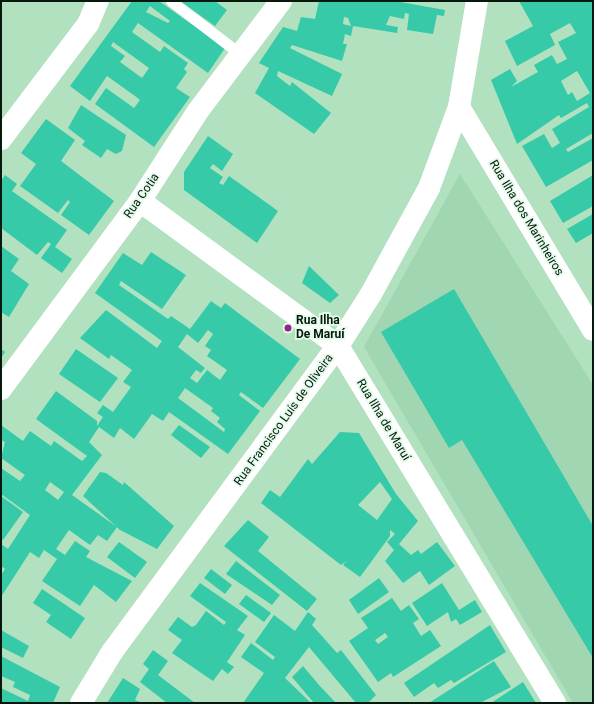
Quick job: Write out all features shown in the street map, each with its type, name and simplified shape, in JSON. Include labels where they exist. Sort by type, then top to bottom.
[{"type":"street","points":[[1,139],[88,24],[98,1]]},
{"type":"street","name":"Rua Cotia","points":[[1,390],[140,201],[198,111],[281,1]]},
{"type":"street","name":"Rua Francisco Luís de Oliveira","points":[[82,703],[112,652],[338,346],[429,188],[459,107],[477,1]]},
{"type":"street","name":"Rua Ilha dos Marinheiros","points":[[459,107],[593,330]]},
{"type":"street","name":"Rua Ilha de Maruí","points":[[140,201],[338,346],[556,703]]},
{"type":"lane","points":[[171,1],[240,54]]},
{"type":"shaded area","points":[[460,174],[593,385],[593,703],[573,703],[364,347]]},
{"type":"building","points":[[132,1],[159,1],[225,48],[208,73],[138,23],[132,32],[160,52],[164,46],[188,63],[184,69],[187,72],[176,88],[190,97],[154,147],[95,104],[106,88],[134,108],[140,100],[135,96],[107,76],[90,101],[70,86]],"holes":[[[150,6],[170,21],[168,23],[146,12]],[[113,42],[149,68],[142,78],[120,62],[125,56],[111,46]]]},
{"type":"building","points":[[180,1],[215,1],[227,10],[215,26]]},
{"type":"building","points":[[319,1],[395,1],[445,10],[444,16],[437,15],[433,34],[407,30],[409,14],[405,13],[404,19],[390,16],[386,25],[398,27],[397,33],[353,26],[351,36],[345,34],[343,44],[347,44],[342,61],[292,45],[290,48],[342,74],[332,96],[278,71],[277,76],[290,86],[292,82],[331,113],[314,134],[255,93],[269,68],[259,63],[283,27],[297,31],[301,17],[315,19]],"holes":[[[344,17],[348,18],[351,26],[343,24]]]},
{"type":"building","points":[[519,1],[593,1],[593,133],[566,149],[568,152],[593,138],[593,160],[546,187],[522,146],[544,134],[552,148],[560,143],[552,129],[589,107],[587,103],[561,118],[559,115],[517,144],[491,80],[510,69],[517,81],[511,87],[538,72],[534,65],[552,55],[557,64],[567,59],[558,42],[576,33],[570,23],[550,34],[555,45],[517,66],[505,41],[533,26]],"holes":[[[577,71],[590,93],[577,101],[572,92],[568,95],[561,81]]]},
{"type":"building","points":[[81,105],[126,135],[122,151],[116,154],[107,149],[101,158],[82,145],[85,141],[68,128]]},
{"type":"building","points":[[46,119],[75,140],[61,161],[114,201],[89,235],[61,215],[70,202],[68,200],[58,213],[20,186],[36,164],[21,153]]},
{"type":"building","points":[[208,136],[233,154],[222,171],[213,164],[210,168],[223,177],[219,183],[223,185],[229,176],[278,211],[257,243],[184,190],[184,172]]},
{"type":"building","points":[[5,175],[17,184],[12,191],[67,230],[55,247],[72,259],[62,273],[41,258],[51,244],[48,242],[37,255],[1,228],[1,181]]},
{"type":"building","points":[[593,175],[593,206],[563,223],[550,201]]},
{"type":"building","points":[[593,214],[593,233],[576,243],[567,229]]},
{"type":"building","points":[[1,246],[19,259],[11,271],[29,284],[9,317],[1,312]]},
{"type":"building","points":[[151,252],[186,275],[162,309],[121,281],[119,285],[168,319],[171,316],[190,329],[211,301],[221,308],[225,303],[300,359],[263,408],[241,392],[239,395],[260,411],[228,454],[169,412],[163,421],[152,414],[134,439],[120,428],[114,438],[99,427],[89,442],[102,455],[72,495],[117,527],[107,541],[98,535],[90,545],[69,530],[56,549],[65,555],[75,541],[90,551],[86,557],[132,581],[116,602],[94,585],[80,606],[42,581],[57,559],[44,550],[39,558],[30,552],[1,597],[1,575],[5,569],[1,566],[1,544],[8,549],[30,515],[1,494],[1,468],[20,481],[25,475],[1,458],[5,442],[1,440],[1,425],[23,441],[30,431],[51,446],[54,441],[82,461],[87,456],[36,419],[56,391],[97,421],[97,426],[103,417],[97,413],[103,405],[113,412],[131,387],[123,382],[132,370],[111,355],[109,359],[80,338],[106,310],[157,348],[162,341],[95,293],[123,253],[142,265]],"holes":[[[208,330],[213,334],[205,346],[211,350],[207,356],[227,370],[220,380],[207,370],[197,383],[190,378],[196,370],[201,373],[205,368],[178,347],[187,334],[198,343]],[[185,388],[213,408],[211,411],[220,418],[217,422],[225,429],[224,432],[178,398]],[[50,482],[64,492],[58,500],[45,490]]]},
{"type":"building","points":[[309,266],[339,295],[330,303],[302,283]]},
{"type":"building","points":[[454,289],[593,526],[593,658],[462,440],[449,448],[381,332]]},
{"type":"building","points":[[1,349],[5,352],[1,358]]},
{"type":"building","points":[[76,349],[118,378],[100,402],[59,374]]},
{"type":"building","points":[[179,425],[210,447],[201,458],[171,435]]},
{"type":"building","points":[[340,432],[359,433],[396,494],[418,521],[399,544],[411,555],[418,550],[421,554],[437,542],[455,566],[429,585],[420,571],[403,583],[385,561],[394,550],[387,542],[395,534],[390,530],[390,536],[360,577],[343,565],[346,561],[341,565],[261,503],[270,490],[280,497],[308,459],[312,464]],"holes":[[[380,482],[392,499],[377,520],[358,505]]]},
{"type":"building","points":[[100,472],[106,473],[123,485],[124,482],[174,526],[157,549],[120,530],[83,496]]},
{"type":"building","points":[[1,496],[23,512],[3,540],[1,539]]},
{"type":"building","points":[[248,520],[269,537],[258,551],[317,599],[307,611],[224,546]]},
{"type":"building","points":[[119,542],[147,562],[135,578],[107,557]]},
{"type":"building","points":[[236,561],[280,595],[272,605],[226,574]]},
{"type":"building","points":[[211,569],[232,585],[225,594],[204,578]]},
{"type":"building","points":[[379,578],[389,592],[358,614],[349,600]]},
{"type":"building","points":[[200,583],[248,616],[237,630],[245,635],[227,662],[234,667],[228,674],[222,669],[213,681],[172,653],[182,640],[168,630],[178,617],[192,627],[196,625],[206,611],[224,625],[226,622],[190,596]]},
{"type":"building","points":[[442,583],[459,610],[475,600],[482,612],[460,625],[456,619],[451,622],[448,612],[427,626],[412,603]]},
{"type":"building","points":[[42,589],[85,618],[71,639],[46,622],[51,615],[33,603]]},
{"type":"building","points":[[246,595],[271,613],[264,622],[239,604]]},
{"type":"building","points":[[392,598],[401,611],[409,605],[419,619],[413,623],[421,636],[430,630],[441,646],[393,677],[391,673],[378,682],[349,641],[368,628],[361,618]],"holes":[[[385,633],[388,637],[378,644],[375,640]]]},
{"type":"building","points":[[308,612],[316,619],[312,625],[337,653],[341,650],[376,695],[368,703],[356,703],[309,647],[285,678],[311,703],[243,703],[264,673],[241,657],[251,643],[273,660],[275,657],[255,642],[274,615],[295,631]]},
{"type":"building","points":[[490,625],[506,652],[454,683],[451,680],[438,688],[434,683],[414,697],[404,683]]},
{"type":"building","points":[[1,630],[29,646],[23,658],[1,647]]},
{"type":"building","points":[[153,650],[168,661],[158,675],[195,703],[167,703],[140,682],[149,669],[143,664]]},
{"type":"building","points":[[1,656],[60,687],[53,703],[1,703],[1,688],[28,701],[30,695],[13,687],[15,682],[1,676]]},
{"type":"building","points":[[494,661],[511,687],[480,703],[429,703]]},
{"type":"building","points":[[303,666],[336,703],[314,703],[292,677]]},
{"type":"building","points":[[123,678],[140,689],[135,700],[142,703],[107,703]]},
{"type":"building","points":[[523,682],[536,703],[491,703]]},
{"type":"place","name":"Rua Ilha De Maruí","points":[[288,328]]}]
